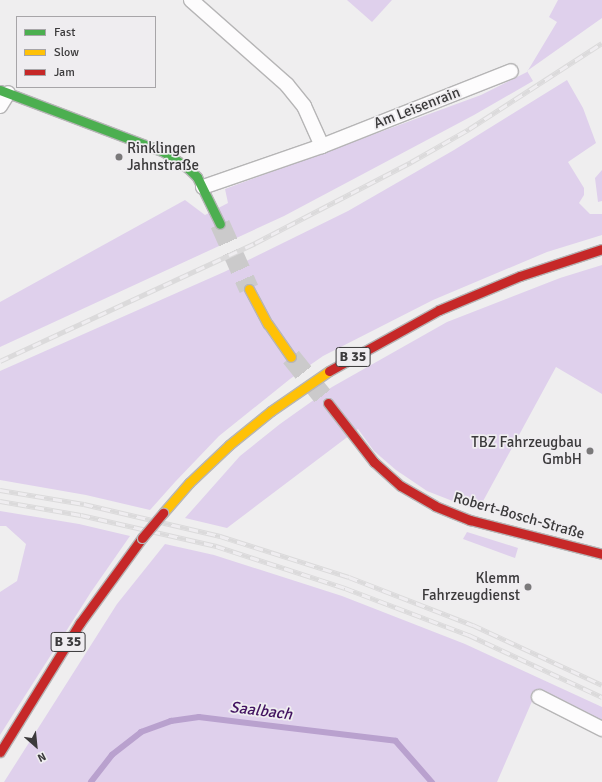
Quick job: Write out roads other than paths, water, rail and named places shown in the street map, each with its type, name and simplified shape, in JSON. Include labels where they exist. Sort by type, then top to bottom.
[{"type":"main road","points":[[4,91],[164,152],[188,168],[203,187],[220,224]]},
{"type":"main road","name":"B 35","points":[[0,752],[80,623],[142,538],[189,483],[229,445],[271,411],[334,368],[439,310],[520,276],[602,249]]},
{"type":"main road","points":[[249,289],[268,324],[291,357]]},
{"type":"main road","name":"Robert-Bosch-Straße","points":[[328,403],[374,462],[401,486],[435,506],[470,520],[602,554]]},
{"type":"street","points":[[191,0],[287,85],[304,106],[322,146]]},
{"type":"street","name":"Am Leisenrain","points":[[203,187],[322,146],[511,71]]},
{"type":"street","points":[[0,106],[4,91]]},
{"type":"street","points":[[539,697],[602,729]]},
{"type":"waterway","name":"Saalbach","points":[[91,782],[112,755],[141,732],[171,721],[199,717],[396,741],[432,782]]},
{"type":"tunnel","points":[[220,224],[249,289]]},
{"type":"tunnel","points":[[291,357],[328,403]]},
{"type":"railway","points":[[0,361],[255,243],[411,162],[469,129],[602,43]]},
{"type":"railway","points":[[0,490],[84,504],[220,536],[349,577],[473,625],[602,685]]},
{"type":"railway","points":[[0,501],[81,515],[216,546],[345,588],[469,635],[602,697]]},
{"type":"place","name":"Rinklingen Jahnstraße","points":[[119,157]]},
{"type":"place","name":"TBZ Fahrzeugbau GmbH","points":[[590,451]]},
{"type":"place","name":"Klemm Fahrzeugdienst","points":[[528,587]]}]
